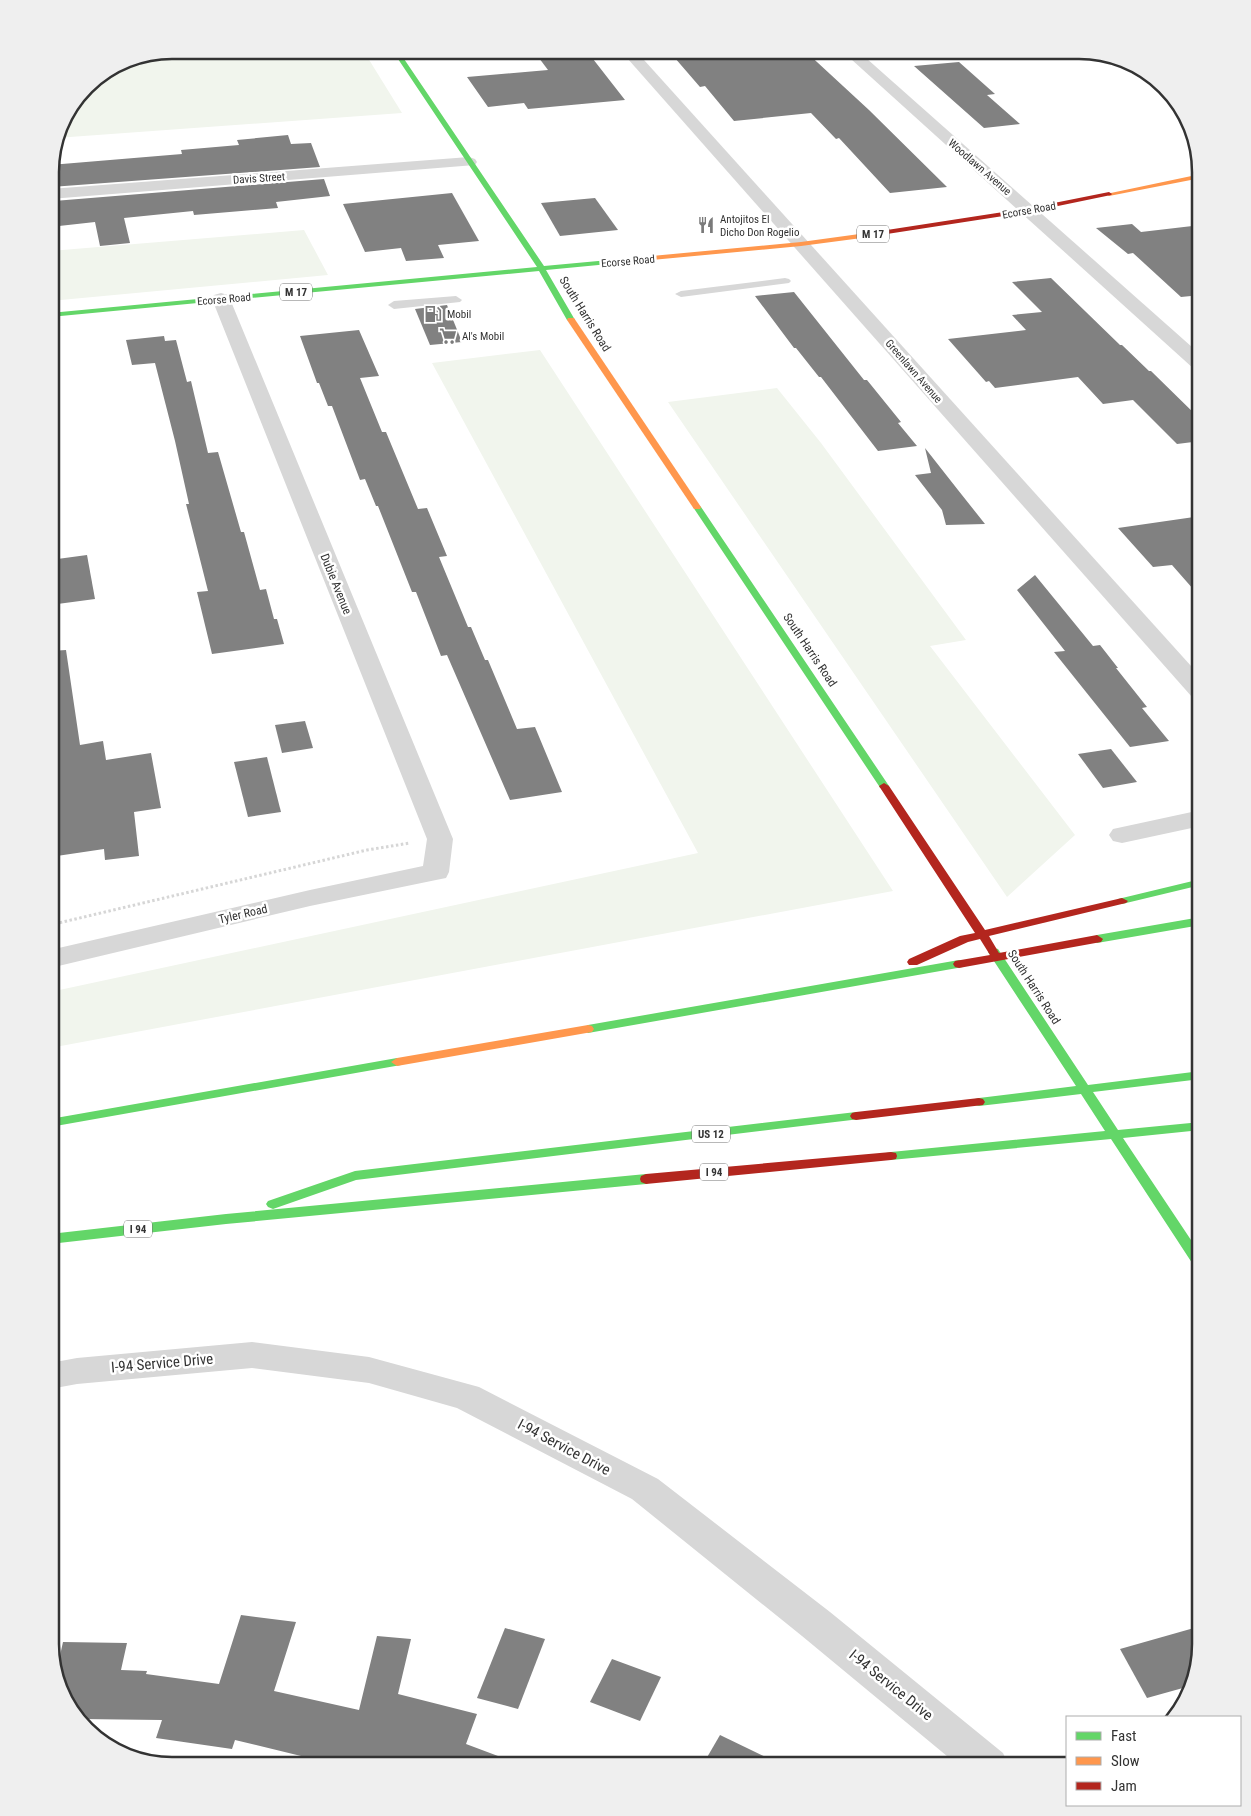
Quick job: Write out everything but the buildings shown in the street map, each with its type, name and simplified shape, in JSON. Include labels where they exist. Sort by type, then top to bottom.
[{"type":"main road","name":"South Harris Road","points":[[401,59],[542,269],[566,313],[932,857],[1192,1253]]},
{"type":"main road","name":"Ecorse Road","points":[[59,314],[801,244],[910,230],[1029,210],[1192,178]]},
{"type":"main road","points":[[872,980],[964,939],[1192,884]]},
{"type":"main road","points":[[59,1121],[1192,923]]},
{"type":"main road","name":"US 12","points":[[226,1219],[355,1176],[1192,1076]]},
{"type":"main road","name":"I 94","points":[[59,1238],[226,1219],[1192,1127]]},
{"type":"street","name":"Greenlawn Avenue","points":[[635,59],[1192,682]]},
{"type":"street","name":"Woodlawn Avenue","points":[[858,59],[1192,357]]},
{"type":"street","name":"Davis Street","points":[[59,193],[469,162]]},
{"type":"street","name":"Dubie Avenue","points":[[221,299],[440,838],[436,872]]},
{"type":"street","points":[[1122,835],[1192,820]]},
{"type":"street","name":"Tyler Road","points":[[59,957],[310,898],[436,872]]},
{"type":"street","name":"I-94 Service Drive","points":[[59,1374],[77,1371],[252,1355],[369,1370],[467,1396],[645,1489],[816,1624],[978,1757]]},
{"type":"lane","points":[[681,294],[785,281]]},
{"type":"lane","points":[[394,306],[456,300]]},
{"type":"path","points":[[59,922],[349,854],[419,841]]},
{"type":"shaded area","points":[[165,59],[369,59],[402,113],[65,137],[70,122],[82,103],[103,82],[122,70],[150,61]]},
{"type":"shaded area","points":[[304,230],[328,275],[59,300],[59,250]]},
{"type":"shaded area","points":[[540,350],[893,891],[59,1046],[59,990],[698,853],[432,363]]},
{"type":"shaded area","points":[[777,388],[821,443],[966,640],[930,646],[1075,835],[1007,897],[668,402]]},
{"type":"traffic: fast","points":[[401,59],[542,269],[571,320]]},
{"type":"traffic: fast","points":[[59,314],[609,262]]},
{"type":"traffic: fast","points":[[697,507],[884,786]]},
{"type":"traffic: fast","points":[[1122,901],[1192,884]]},
{"type":"traffic: fast","points":[[1097,939],[1192,923]]},
{"type":"traffic: fast","points":[[994,952],[1192,1252]]},
{"type":"traffic: fast","points":[[588,1029],[959,964]]},
{"type":"traffic: fast","points":[[59,1121],[397,1062]]},
{"type":"traffic: fast","points":[[979,1102],[1192,1076]]},
{"type":"traffic: fast","points":[[273,1204],[355,1176],[856,1116]]},
{"type":"traffic: fast","points":[[891,1156],[1192,1127]]},
{"type":"traffic: fast","points":[[59,1238],[226,1219],[646,1179]]},
{"type":"traffic: slow","points":[[1109,194],[1192,178]]},
{"type":"traffic: slow","points":[[609,262],[801,244],[874,234]]},
{"type":"traffic: slow","points":[[571,320],[697,507]]},
{"type":"traffic: slow","points":[[397,1062],[588,1029]]},
{"type":"traffic: jam","points":[[874,234],[1029,210],[1109,194]]},
{"type":"traffic: jam","points":[[884,786],[994,952]]},
{"type":"traffic: jam","points":[[913,962],[964,939],[1122,901]]},
{"type":"traffic: jam","points":[[959,964],[1097,939]]},
{"type":"traffic: jam","points":[[856,1116],[979,1102]]},
{"type":"traffic: jam","points":[[646,1179],[891,1156]]},
{"type":"place","name":"Antojitos El Dicho Don Rogelio","points":[[706,225]]},
{"type":"place","name":"Mobil","points":[[433,314]]},
{"type":"place","name":"Al's Mobil","points":[[448,336]]}]
